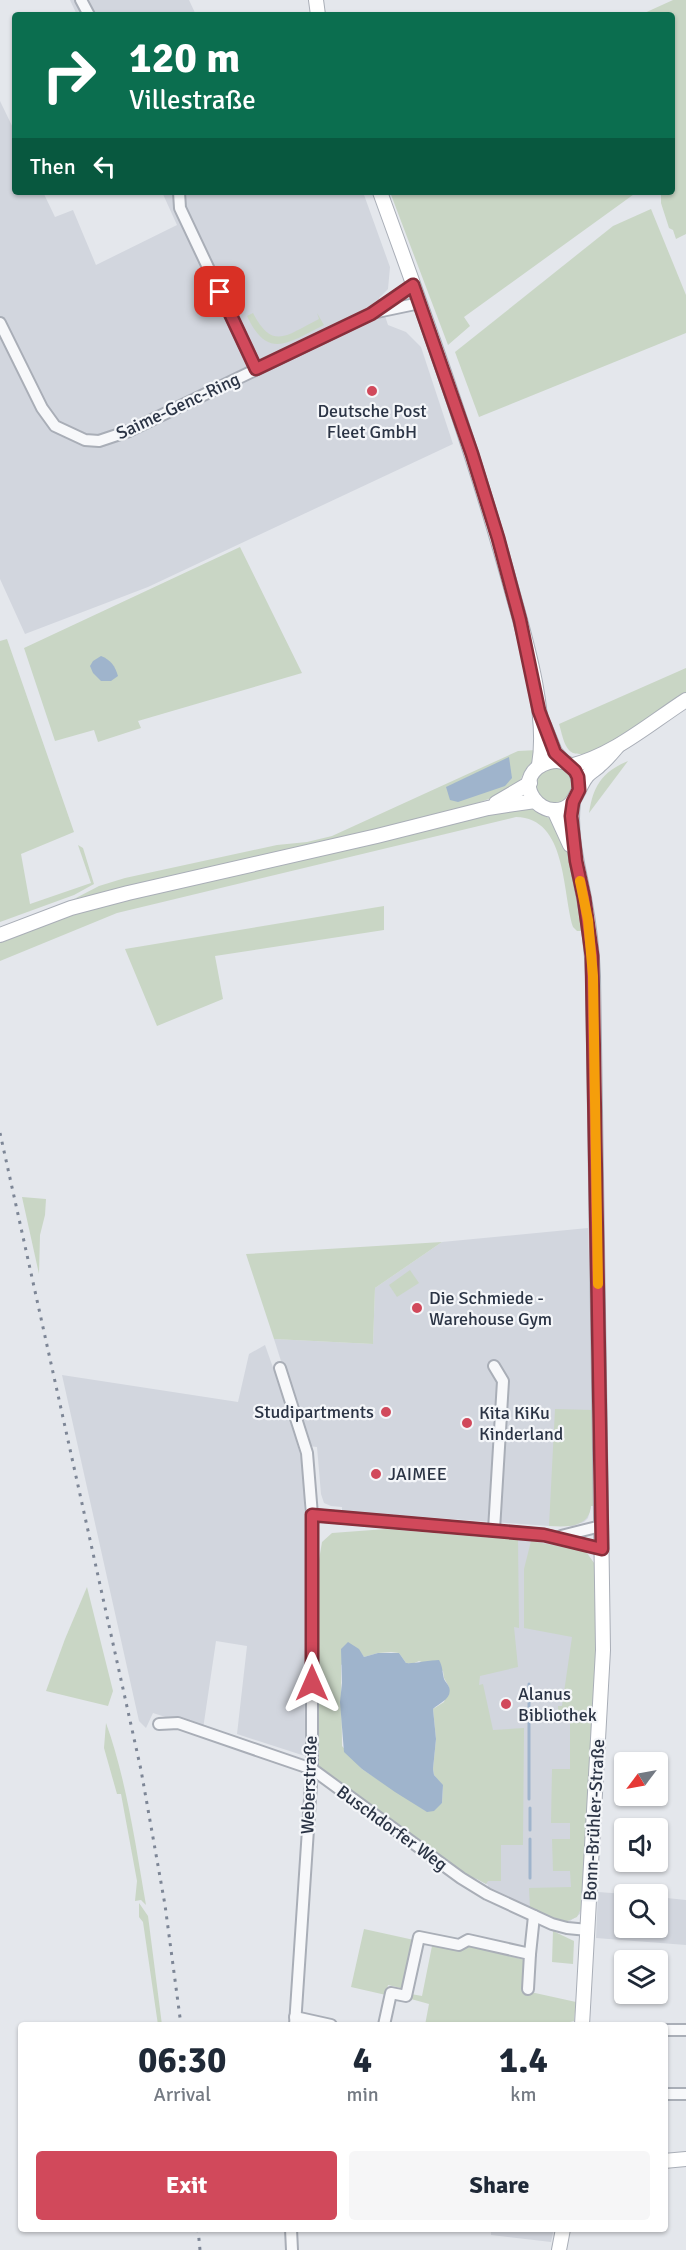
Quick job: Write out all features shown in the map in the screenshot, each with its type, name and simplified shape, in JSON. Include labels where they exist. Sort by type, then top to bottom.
[{"type":"main road","points":[[381,195],[472,454],[498,538],[520,620],[539,711],[542,746],[539,765]]},
{"type":"main road","points":[[617,747],[601,765],[586,777],[576,796],[564,808],[554,810],[544,808],[535,801],[530,790],[530,783],[534,770],[539,765],[556,760],[567,764],[591,759],[617,747],[686,700]]},
{"type":"main road","points":[[539,711],[555,753],[578,777],[576,796]]},
{"type":"main road","points":[[488,808],[530,783]]},
{"type":"main road","name":"Bonn-Brühler-Straße","points":[[576,796],[571,816],[576,861],[588,920],[593,976],[603,1650],[582,2022]]},
{"type":"main road","points":[[0,935],[71,908],[128,893],[488,808],[535,801]]},
{"type":"main road","name":"Bonn-Brühler-Straße","points":[[554,810],[560,819],[576,861]]},
{"type":"main road","points":[[668,2161],[686,2159]]},
{"type":"street","points":[[179,195],[180,208],[256,369]]},
{"type":"street","name":"Saime-Genc-Ring","points":[[0,323],[42,408],[55,426],[85,440],[99,441],[122,434],[371,314],[413,285]]},
{"type":"street","name":"Saime-Genc-Ring","points":[[371,314],[420,303]]},
{"type":"street","points":[[494,1366],[503,1381],[494,1530]]},
{"type":"street","name":"Weberstraße","points":[[280,1368],[307,1453],[312,1515],[312,1769],[295,2021]]},
{"type":"street","points":[[312,1515],[558,1536],[602,1549]]},
{"type":"street","points":[[558,1536],[602,1526]]},
{"type":"street","name":"Buschdorfer Weg","points":[[159,1724],[178,1724],[312,1769],[460,1878],[505,1904],[534,1916],[567,1928],[588,1930]]},
{"type":"street","points":[[528,1989],[534,1916]]},
{"type":"street","points":[[385,2022],[391,1993],[406,1996],[419,1937],[459,1945],[468,1940],[530,1954]]},
{"type":"street","points":[[668,2030],[686,2030]]},
{"type":"street","points":[[668,2094],[686,2094]]},
{"type":"street","points":[[291,2232],[292,2250]]},
{"type":"shaded area","points":[[70,0],[189,0],[195,12],[76,12]]},
{"type":"shaded area","points":[[0,101],[12,126],[12,195],[44,195],[55,217],[73,210],[96,265],[177,225],[163,195],[364,195],[390,267],[388,289],[379,298],[388,325],[406,332],[421,347],[453,444],[148,587],[25,634],[0,579]]},
{"type":"shaded area","points":[[588,1228],[594,1410],[594,1506],[591,1506],[588,1518],[572,1526],[549,1526],[342,1511],[342,1507],[324,1503],[321,1494],[317,1447],[308,1446],[274,1339],[373,1344],[375,1288],[442,1242]]},
{"type":"shaded area","points":[[265,1345],[287,1407],[304,1469],[305,1756],[237,1734],[247,1646],[216,1641],[203,1729],[153,1713],[146,1728],[139,1721],[62,1375],[238,1402],[249,1354]]},
{"type":"shaded area","points":[[488,1537],[542,1542],[583,1551],[584,1549],[594,1563],[596,1648],[584,1902],[580,1914],[570,1921],[565,1922],[530,1909],[487,1888],[488,1885],[477,1879],[464,1875]]},
{"type":"shaded area","points":[[598,1892],[614,1893],[614,1938],[668,1938],[668,1898],[686,1900],[686,1945],[596,1938]]},
{"type":"shaded area","points":[[491,2232],[553,2232],[551,2242],[491,2235]]},
{"type":"green space","points":[[673,0],[686,0],[686,234],[676,239],[673,230],[669,228],[661,203],[661,195],[675,195],[675,12],[647,12]]},
{"type":"green space","points":[[391,195],[633,195],[464,317],[470,326],[448,345]]},
{"type":"green space","points":[[651,209],[686,295],[686,333],[479,417],[455,352],[613,226]]},
{"type":"green space","points":[[253,313],[260,325],[274,336],[290,334],[319,319],[317,313],[324,325],[290,341],[280,344],[271,343],[263,339],[255,330],[247,316]]},
{"type":"green space","points":[[240,547],[302,673],[138,721],[141,728],[98,742],[94,730],[55,741],[24,648]]},
{"type":"green space","points":[[7,639],[74,832],[21,854],[30,904],[91,883],[78,845],[83,848],[94,884],[74,895],[0,922],[0,641]]},
{"type":"green space","points":[[686,668],[686,693],[589,757],[573,753],[567,748],[559,724]]},
{"type":"green space","points":[[538,750],[535,759],[527,767],[518,784],[507,792],[462,809],[74,899],[99,886],[125,878],[277,845],[307,842],[332,836],[518,751]]},
{"type":"green space","points":[[628,761],[589,813],[593,795],[600,781],[619,765]]},
{"type":"green space","points":[[554,768],[567,773],[572,786],[567,799],[554,804],[541,799],[536,786],[541,773]]},
{"type":"green space","points":[[531,808],[551,820],[564,840],[576,888],[581,931],[573,927],[560,859],[554,843],[545,830],[533,821],[516,817],[117,913],[0,961],[0,943],[94,908],[446,826],[508,809]]},
{"type":"green space","points":[[384,906],[384,930],[215,956],[223,999],[157,1026],[125,949]]},
{"type":"green space","points":[[22,1197],[46,1199],[40,1235],[39,1274]]},
{"type":"green space","points":[[442,1242],[375,1288],[373,1344],[274,1339],[246,1254]]},
{"type":"green space","points":[[410,1270],[419,1283],[397,1297],[389,1285]]},
{"type":"green space","points":[[555,1409],[594,1410],[594,1506],[591,1506],[586,1519],[570,1526],[549,1526]]},
{"type":"green space","points":[[386,1529],[518,1540],[519,1628],[514,1627],[518,1667],[480,1676],[479,1685],[483,1684],[493,1730],[524,1728],[523,1845],[501,1845],[501,1881],[488,1881],[486,1884],[464,1875],[317,1766],[316,1578],[322,1542],[332,1533]],"holes":[[[361,1653],[364,1657],[378,1653],[399,1653],[406,1663],[412,1664],[419,1661],[443,1671],[449,1687],[444,1702],[433,1709],[436,1739],[433,1769],[434,1775],[443,1786],[442,1803],[426,1811],[362,1769],[342,1746],[341,1665]]]},
{"type":"green space","points":[[531,1541],[583,1551],[584,1549],[594,1563],[596,1648],[584,1902],[577,1917],[565,1922],[530,1909],[529,1888],[571,1887],[570,1871],[553,1871],[552,1839],[570,1839],[570,1823],[551,1823],[552,1769],[570,1769],[570,1711],[558,1711],[558,1706],[562,1706],[572,1637],[524,1628],[524,1569]]},
{"type":"green space","points":[[87,1587],[113,1691],[108,1706],[46,1691]]},
{"type":"green space","points":[[106,1723],[125,1789],[146,1905],[141,1900],[135,1901],[137,1881],[121,1794],[117,1794],[104,1748]]},
{"type":"green space","points":[[139,1903],[148,1916],[162,2022],[158,2022],[143,1922],[139,1917]]},
{"type":"green space","points":[[364,1929],[414,1940],[405,1989],[388,1985],[386,1995],[351,1987]]},
{"type":"green space","points":[[553,1931],[574,1941],[573,1964],[552,1962]]},
{"type":"green space","points":[[432,1946],[460,1951],[469,1946],[525,1960],[526,1991],[576,2002],[574,2021],[570,2022],[426,2022],[429,2004],[411,1999],[411,1994],[422,1996]]},
{"type":"water","points":[[101,656],[110,661],[117,672],[118,676],[111,681],[101,681],[90,666]]},
{"type":"water","points":[[509,757],[512,778],[505,786],[458,802],[450,800],[446,787]]},
{"type":"water","points":[[348,1642],[359,1649],[364,1657],[378,1653],[399,1653],[406,1663],[439,1660],[450,1691],[447,1698],[433,1709],[436,1739],[433,1769],[434,1775],[443,1785],[442,1803],[434,1811],[427,1812],[395,1792],[362,1769],[344,1752],[340,1702],[341,1649]]},
{"type":"waterway","points":[[529,1684],[529,1799]]},
{"type":"waterway","points":[[530,1808],[530,1830]]},
{"type":"waterway","points":[[530,1839],[530,1878]]},
{"type":"railway","points":[[0,1133],[141,1770],[165,1905],[181,2022]]},
{"type":"railway","points":[[198,2232],[200,2250]]},
{"type":"slow traffic","points":[[580,881],[588,920],[593,976],[598,1284]]},
{"type":"place","name":"Deutsche Post Fleet GmbH","points":[[372,391]]},
{"type":"place","name":"Die Schmiede - Warehouse Gym","points":[[417,1308]]},
{"type":"place","name":"Studipartments","points":[[386,1412]]},
{"type":"place","name":"Kita KiKu Kinderland","points":[[467,1423]]},
{"type":"place","name":"JAIMEE","points":[[376,1474]]},
{"type":"place","name":"Alanus Bibliothek","points":[[506,1704]]},
{"type":"route","points":[[220,292],[256,369],[371,314],[413,285],[472,454],[498,538],[520,620],[539,711],[555,753],[575,771],[578,777],[579,790],[573,802],[571,816],[592,956],[602,1549],[558,1536],[312,1515],[312,1683]]}]
